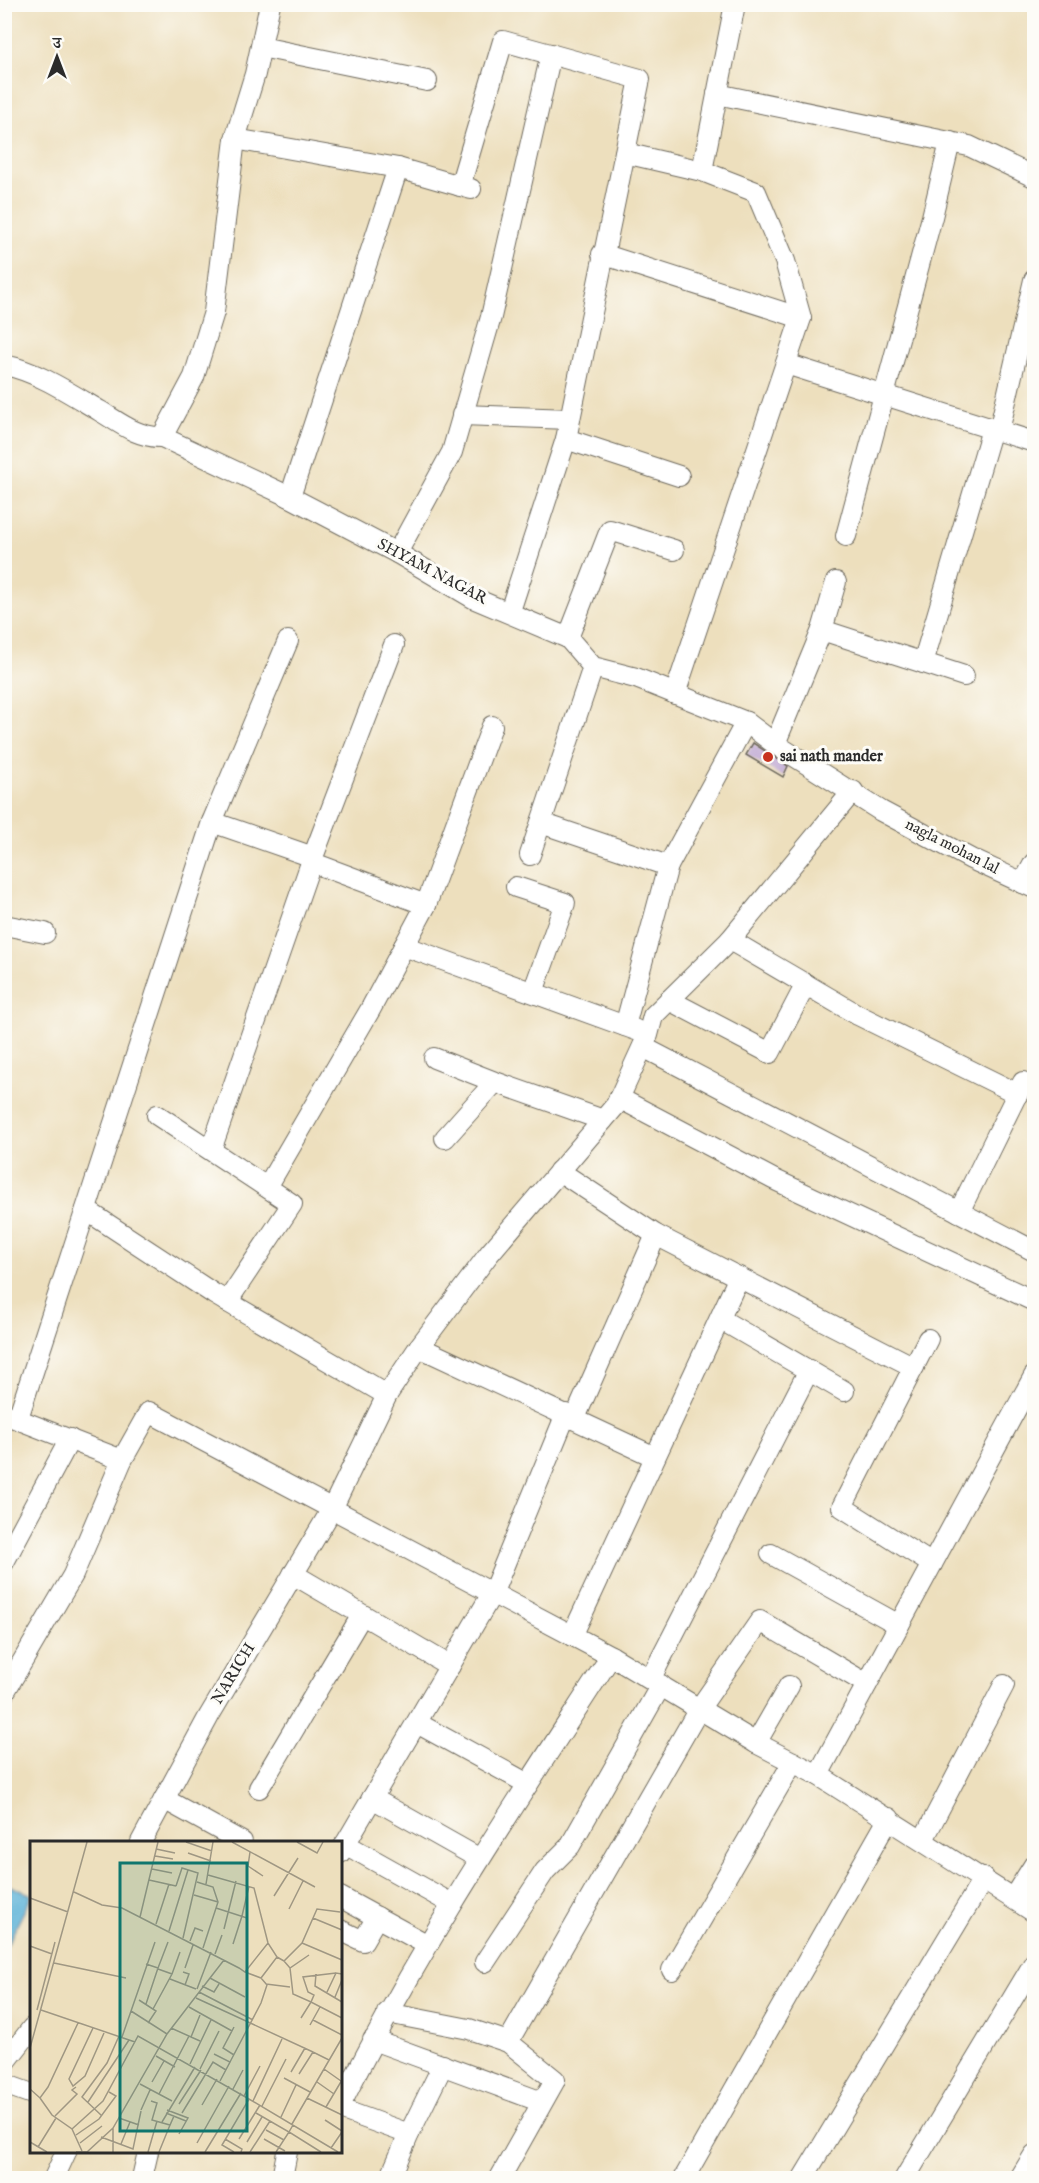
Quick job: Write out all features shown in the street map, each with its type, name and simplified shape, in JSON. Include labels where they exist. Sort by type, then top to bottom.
[{"type":"street","points":[[162,437],[194,377],[214,312],[235,139],[261,47],[270,4]]},
{"type":"street","points":[[702,171],[735,4]]},
{"type":"street","points":[[235,139],[398,168],[466,188],[503,41],[639,79],[566,439],[510,611]]},
{"type":"street","points":[[261,47],[427,81]]},
{"type":"street","points":[[397,553],[452,452],[491,317],[551,54]]},
{"type":"street","points":[[717,94],[969,146],[1035,177]]},
{"type":"street","points":[[846,536],[950,142]]},
{"type":"street","points":[[625,153],[702,171],[756,192],[785,261],[801,318],[675,694]]},
{"type":"street","points":[[290,497],[398,168]]},
{"type":"street","points":[[602,254],[801,318]]},
{"type":"street","points":[[923,663],[996,430],[1035,280]]},
{"type":"street","name":"SHYAM NAGAR","points":[[4,364],[67,392],[136,433],[150,438],[162,437],[290,497],[397,553],[473,598],[510,611],[568,638],[593,666]]},
{"type":"street","points":[[786,364],[1035,442]]},
{"type":"street","points":[[462,415],[570,419]]},
{"type":"street","points":[[566,439],[679,477]]},
{"type":"street","points":[[568,638],[610,530],[674,550]]},
{"type":"street","points":[[775,744],[822,630],[836,582]]},
{"type":"street","points":[[822,630],[964,676]]},
{"type":"street","points":[[122,1460],[11,1416],[86,1209],[212,822],[288,641]]},
{"type":"street","points":[[211,1150],[312,859],[394,645]]},
{"type":"street","points":[[530,855],[593,666],[636,678],[746,722],[775,744],[853,791]]},
{"type":"street","points":[[625,1026],[668,866],[746,722]]},
{"type":"street","points":[[267,1187],[370,1010],[426,905],[492,726]]},
{"type":"street","name":"nagla mohan lal","points":[[853,791],[881,811],[1029,886],[1035,863]]},
{"type":"street","name":"NARICH","points":[[143,1841],[209,1716],[332,1509],[387,1395],[419,1347],[489,1254],[619,1098],[645,1041],[653,1016],[730,940],[853,791]]},
{"type":"street","points":[[212,822],[426,905]]},
{"type":"street","points":[[541,823],[668,866]]},
{"type":"street","points":[[516,887],[565,903],[533,992]]},
{"type":"street","points":[[4,925],[45,933]]},
{"type":"street","points":[[730,940],[858,1015],[1021,1088],[959,1212]]},
{"type":"street","points":[[404,945],[625,1026],[645,1041],[1035,1251]]},
{"type":"street","points":[[669,1000],[770,1053],[806,984]]},
{"type":"street","points":[[434,1058],[603,1120]]},
{"type":"street","points":[[445,1137],[495,1082]]},
{"type":"street","points":[[619,1098],[773,1179],[1035,1301]]},
{"type":"street","points":[[157,1115],[292,1204],[228,1302]]},
{"type":"street","points":[[560,1171],[656,1235],[914,1367]]},
{"type":"street","points":[[86,1209],[228,1302],[387,1395]]},
{"type":"street","points":[[452,1904],[343,1848],[493,1592],[571,1416],[656,1235]]},
{"type":"street","points":[[572,1636],[740,1277]]},
{"type":"street","points":[[720,1319],[844,1390]]},
{"type":"street","points":[[928,1339],[843,1507],[932,1564]]},
{"type":"street","points":[[419,1347],[655,1457]]},
{"type":"street","points":[[485,1962],[545,1871],[570,1846],[656,1681],[809,1371]]},
{"type":"street","points":[[819,1775],[1035,1376]]},
{"type":"street","points":[[4,1693],[73,1575],[122,1460],[149,1412],[612,1656],[756,1743],[819,1775],[1035,1912]]},
{"type":"street","points":[[4,1563],[70,1439]]},
{"type":"street","points":[[771,1554],[899,1625]]},
{"type":"street","points":[[293,1574],[450,1666]]},
{"type":"street","points":[[259,1788],[362,1615]]},
{"type":"street","points":[[508,2042],[699,1709],[760,1621],[867,1684]]},
{"type":"street","points":[[342,2104],[387,2013],[426,1944],[612,1656]]},
{"type":"street","points":[[923,1840],[1004,1685]]},
{"type":"street","points":[[756,1743],[789,1686]]},
{"type":"street","points":[[417,1723],[528,1784]]},
{"type":"street","points":[[672,1970],[793,1762]]},
{"type":"street","points":[[372,1798],[480,1859]]},
{"type":"street","points":[[164,1799],[240,1841]]},
{"type":"street","points":[[684,2178],[889,1818]]},
{"type":"street","points":[[1013,1898],[1035,1865]]},
{"type":"street","points":[[803,2178],[984,1878]]},
{"type":"street","points":[[342,1898],[426,1944]]},
{"type":"street","points":[[342,1931],[363,1941],[377,1917]]},
{"type":"street","points":[[905,2178],[1035,1963]]},
{"type":"street","points":[[387,2013],[469,2029],[508,2042],[555,2079],[500,2178]]},
{"type":"street","points":[[4,2064],[30,2031]]},
{"type":"street","points":[[373,2040],[542,2102]]},
{"type":"street","points":[[390,2178],[408,2134],[443,2065]]},
{"type":"street","points":[[4,2084],[30,2093]]},
{"type":"street","points":[[342,2109],[408,2134]]},
{"type":"street","points":[[54,2178],[65,2153]]},
{"type":"street","points":[[142,2178],[148,2153]]},
{"type":"street","points":[[282,2178],[287,2153]]},
{"type":"street","points":[[1020,2178],[1035,2155]]},
{"type":"water","points":[[4,1884],[30,1894],[30,1899],[5,1949]]},
{"type":"building","name":"sai nath mander","points":[[753,743],[788,766],[783,777],[746,755]]},
{"type":"place","name":"sai nath mander","points":[[768,757]]}]
